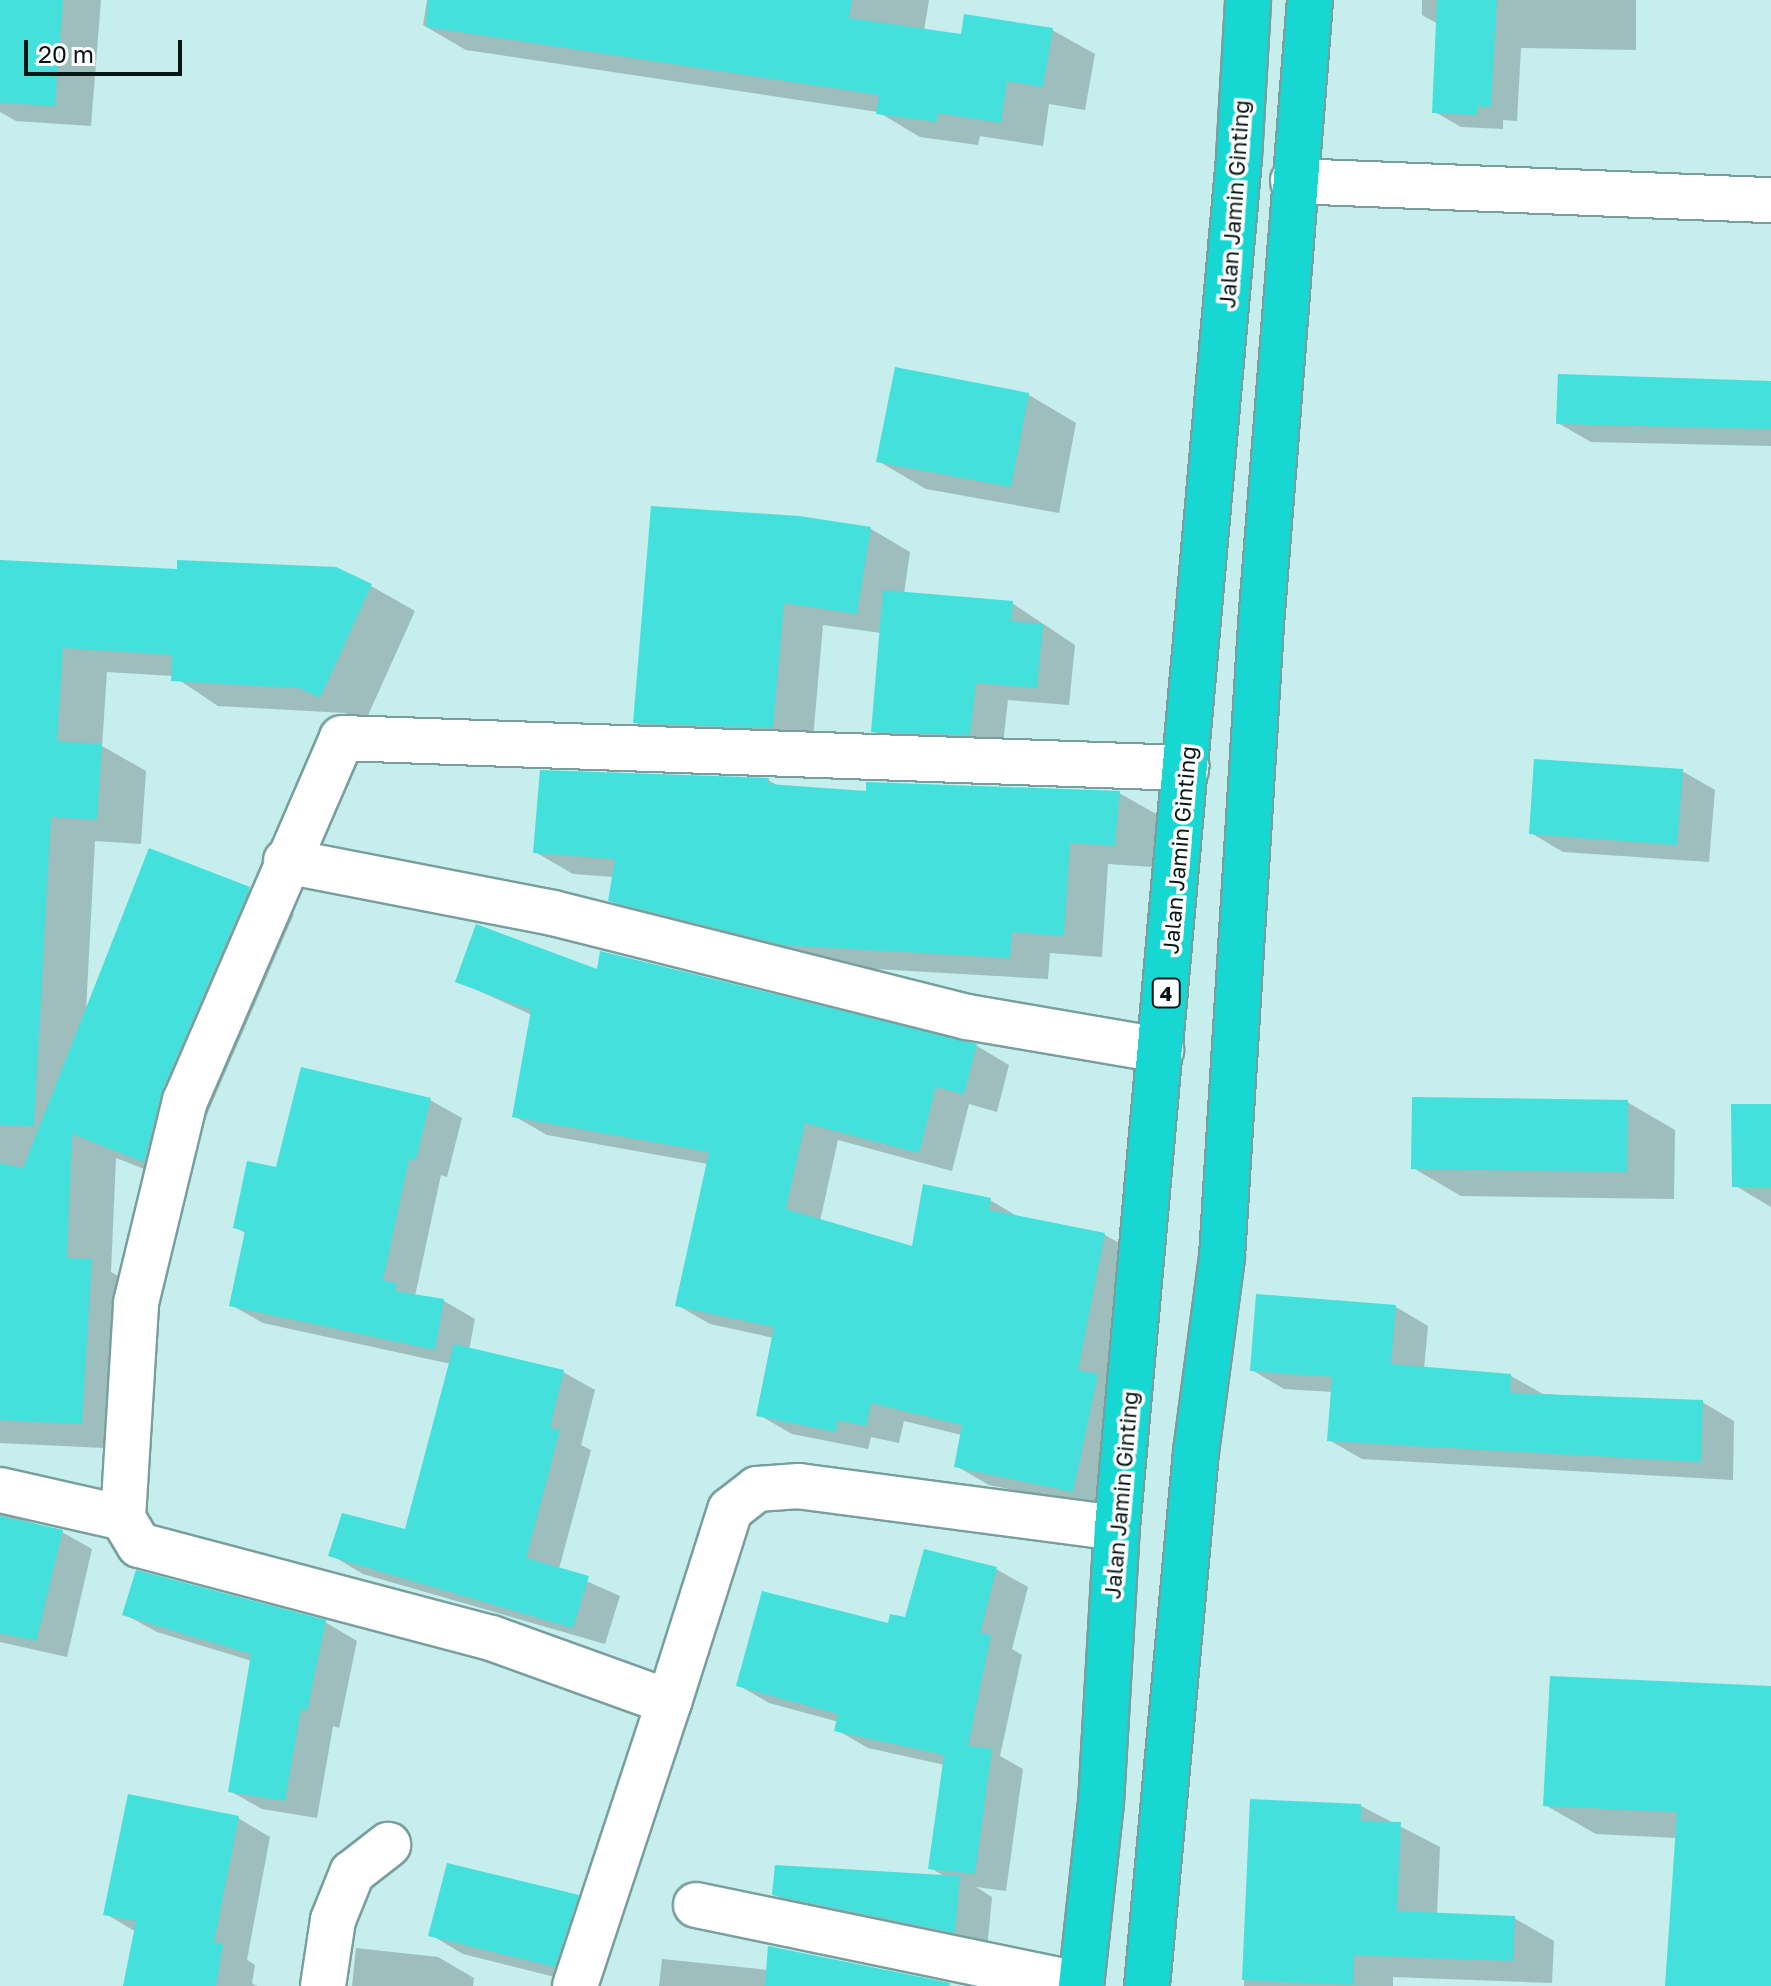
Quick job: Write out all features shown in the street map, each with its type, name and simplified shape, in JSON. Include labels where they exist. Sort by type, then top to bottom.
[{"type":"highway","name":"Jalan Jamin Ginting","points":[[1081,1985],[1101,1803],[1117,1528],[1238,174],[1248,0]]},
{"type":"highway","points":[[1147,1986],[1196,1452],[1222,1257],[1293,181],[1310,0]]},
{"type":"street","points":[[1293,181],[1771,200]]},
{"type":"street","points":[[669,1702],[491,1638],[139,1545],[123,1518],[136,1303],[185,1101],[286,861],[342,738],[1186,768]]},
{"type":"street","points":[[286,861],[553,913],[967,1017],[1161,1050]]},
{"type":"street","points":[[575,1986],[730,1510],[757,1489],[799,1486],[1117,1528]]},
{"type":"street","points":[[0,1490],[123,1518]]},
{"type":"street","points":[[323,1986],[333,1920],[352,1873],[388,1845]]},
{"type":"street","points":[[696,1905],[1081,1985]]},
{"type":"building","points":[[0,0],[63,0],[55,106],[0,103]]},
{"type":"building","points":[[428,0],[852,0],[849,18],[961,34],[964,14],[1053,28],[1043,87],[1007,81],[1001,123],[938,113],[936,122],[876,114],[879,95],[426,27]]},
{"type":"building","points":[[1437,0],[1497,0],[1491,107],[1478,106],[1477,115],[1432,113]]},
{"type":"building","points":[[895,367],[1029,393],[1011,487],[876,462]]},
{"type":"building","points":[[1558,374],[1771,381],[1771,429],[1556,424]]},
{"type":"building","points":[[651,506],[799,516],[871,527],[857,614],[784,603],[773,728],[633,723]]},
{"type":"building","points":[[0,560],[177,569],[177,560],[336,567],[372,584],[320,698],[299,688],[171,681],[172,655],[63,648],[57,741],[102,744],[97,820],[51,817],[34,1126],[0,1125]]},
{"type":"building","points":[[883,590],[1013,601],[1011,621],[1043,624],[1037,688],[976,683],[970,735],[871,732]]},
{"type":"building","points":[[1534,759],[1683,769],[1677,845],[1529,834]]},
{"type":"building","points":[[540,770],[769,778],[768,784],[866,791],[866,782],[1120,791],[1115,846],[1070,843],[1064,936],[1012,932],[1010,958],[783,945],[608,901],[615,859],[533,853]]},
{"type":"building","points":[[149,848],[250,887],[162,1091],[144,1162],[72,1134],[67,1258],[92,1259],[82,1424],[0,1420],[0,1163],[23,1168]]},
{"type":"building","points":[[476,924],[597,969],[600,951],[977,1044],[964,1094],[936,1087],[919,1153],[805,1123],[786,1209],[912,1246],[923,1184],[991,1198],[989,1210],[1105,1233],[1078,1370],[1098,1374],[1073,1492],[954,1467],[962,1425],[871,1403],[866,1426],[838,1420],[836,1432],[756,1416],[774,1327],[675,1306],[709,1152],[512,1117],[531,1010],[455,982]]},
{"type":"building","points":[[301,1067],[431,1098],[416,1160],[409,1159],[383,1280],[397,1284],[395,1291],[444,1299],[435,1350],[229,1306],[245,1231],[233,1228],[247,1161],[276,1167]]},
{"type":"building","points":[[1412,1097],[1628,1100],[1627,1172],[1411,1169]]},
{"type":"building","points":[[1731,1104],[1771,1104],[1771,1187],[1732,1187]]},
{"type":"building","points":[[1256,1294],[1396,1305],[1391,1364],[1511,1374],[1510,1393],[1703,1400],[1701,1462],[1327,1441],[1332,1377],[1250,1371]]},
{"type":"building","points":[[454,1344],[564,1370],[550,1428],[560,1430],[526,1558],[589,1576],[573,1628],[328,1556],[342,1513],[405,1529]]},
{"type":"building","points":[[0,1516],[63,1530],[36,1641],[0,1633]]},
{"type":"building","points":[[924,1549],[997,1567],[980,1633],[991,1635],[968,1746],[992,1749],[975,1874],[928,1869],[944,1755],[834,1731],[838,1714],[736,1686],[762,1591],[888,1623],[890,1614],[905,1617]]},
{"type":"building","points":[[136,1570],[326,1620],[307,1711],[301,1709],[285,1801],[228,1792],[251,1654],[122,1615]]},
{"type":"building","points":[[1550,1676],[1771,1686],[1771,1986],[1665,1986],[1677,1812],[1543,1806]]},
{"type":"building","points":[[128,1794],[239,1816],[214,1942],[223,1944],[216,1986],[123,1986],[136,1921],[103,1915]]},
{"type":"building","points":[[1250,1799],[1361,1804],[1361,1821],[1401,1822],[1397,1911],[1515,1916],[1513,1961],[1354,1955],[1353,1985],[1242,1980]]},
{"type":"building","points":[[447,1863],[579,1895],[555,1967],[428,1936]]},
{"type":"building","points":[[775,1865],[960,1876],[955,1933],[772,1895]]},
{"type":"building","points":[[768,1946],[950,1983],[949,1986],[765,1986]]}]
